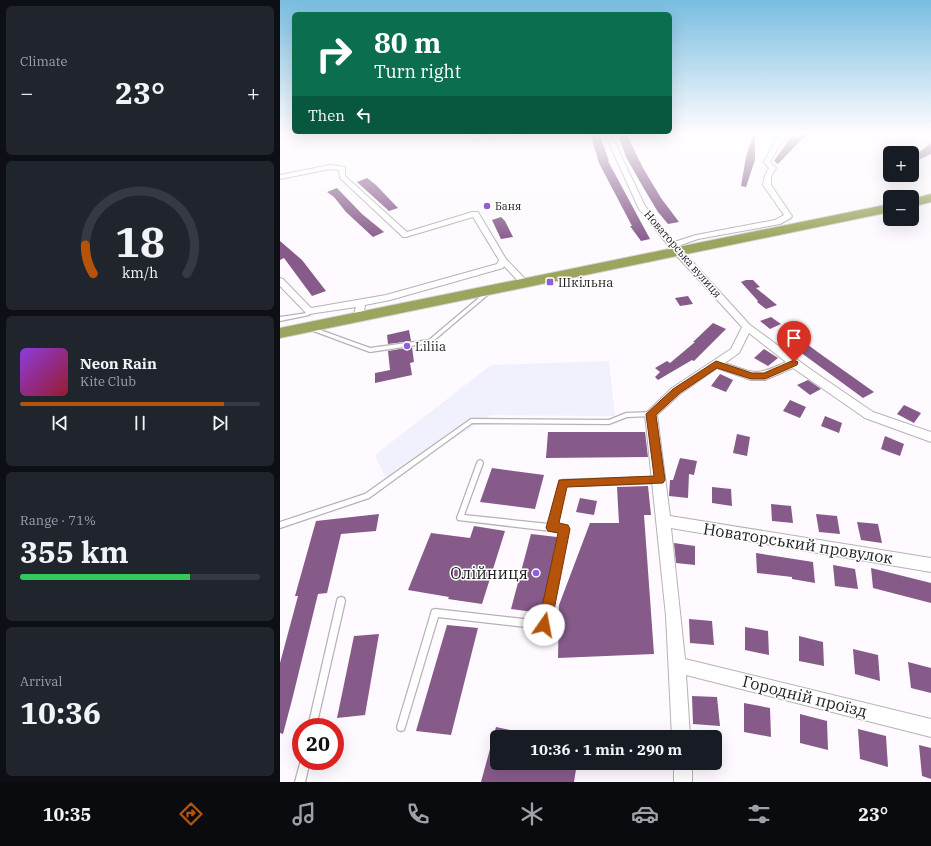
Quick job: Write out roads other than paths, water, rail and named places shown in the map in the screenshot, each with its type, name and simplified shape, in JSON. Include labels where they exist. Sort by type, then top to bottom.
[{"type":"highway","points":[[919,201],[931,198]]},
{"type":"highway","points":[[280,333],[308,318],[491,290],[676,249],[883,209]]},
{"type":"street","points":[[280,177],[322,169]]},
{"type":"street","points":[[343,169],[342,177],[406,235],[475,214],[504,260],[525,283]]},
{"type":"street","name":"Новаторська вулиця","points":[[624,169],[642,207],[676,249],[747,327],[794,362],[869,414],[931,437]]},
{"type":"street","points":[[676,249],[696,237],[777,222],[788,216],[767,185],[768,176],[772,169]]},
{"type":"street","points":[[359,310],[387,298],[500,266],[504,260]]},
{"type":"street","points":[[280,281],[308,318]]},
{"type":"street","points":[[682,730],[678,665],[665,521],[651,414],[676,391],[735,351],[747,327]]},
{"type":"street","points":[[716,364],[751,376],[765,376],[794,362]]},
{"type":"street","name":"Новаторський провулок","points":[[665,521],[931,565]]},
{"type":"street","name":"Городній проїзд","points":[[678,665],[931,728]]},
{"type":"street","points":[[683,770],[684,782]]},
{"type":"lane","points":[[280,319],[308,318],[370,350],[430,341],[491,290]]},
{"type":"lane","points":[[280,525],[367,496],[471,422],[609,422],[626,415],[651,414]]},
{"type":"lane","points":[[401,727],[435,613],[544,625],[564,529],[460,518],[480,463]]},
{"type":"lane","points":[[552,528],[562,483],[660,480]]},
{"type":"lane","points":[[314,718],[341,601]]},
{"type":"lane","points":[[300,782],[303,770]]},
{"type":"place","name":"Баня","points":[[487,206]]},
{"type":"place","name":"Шкільна","points":[[550,282]]},
{"type":"place","name":"Liliia","points":[[407,346]]},
{"type":"place","name":"Олійниця","points":[[536,573]]}]
